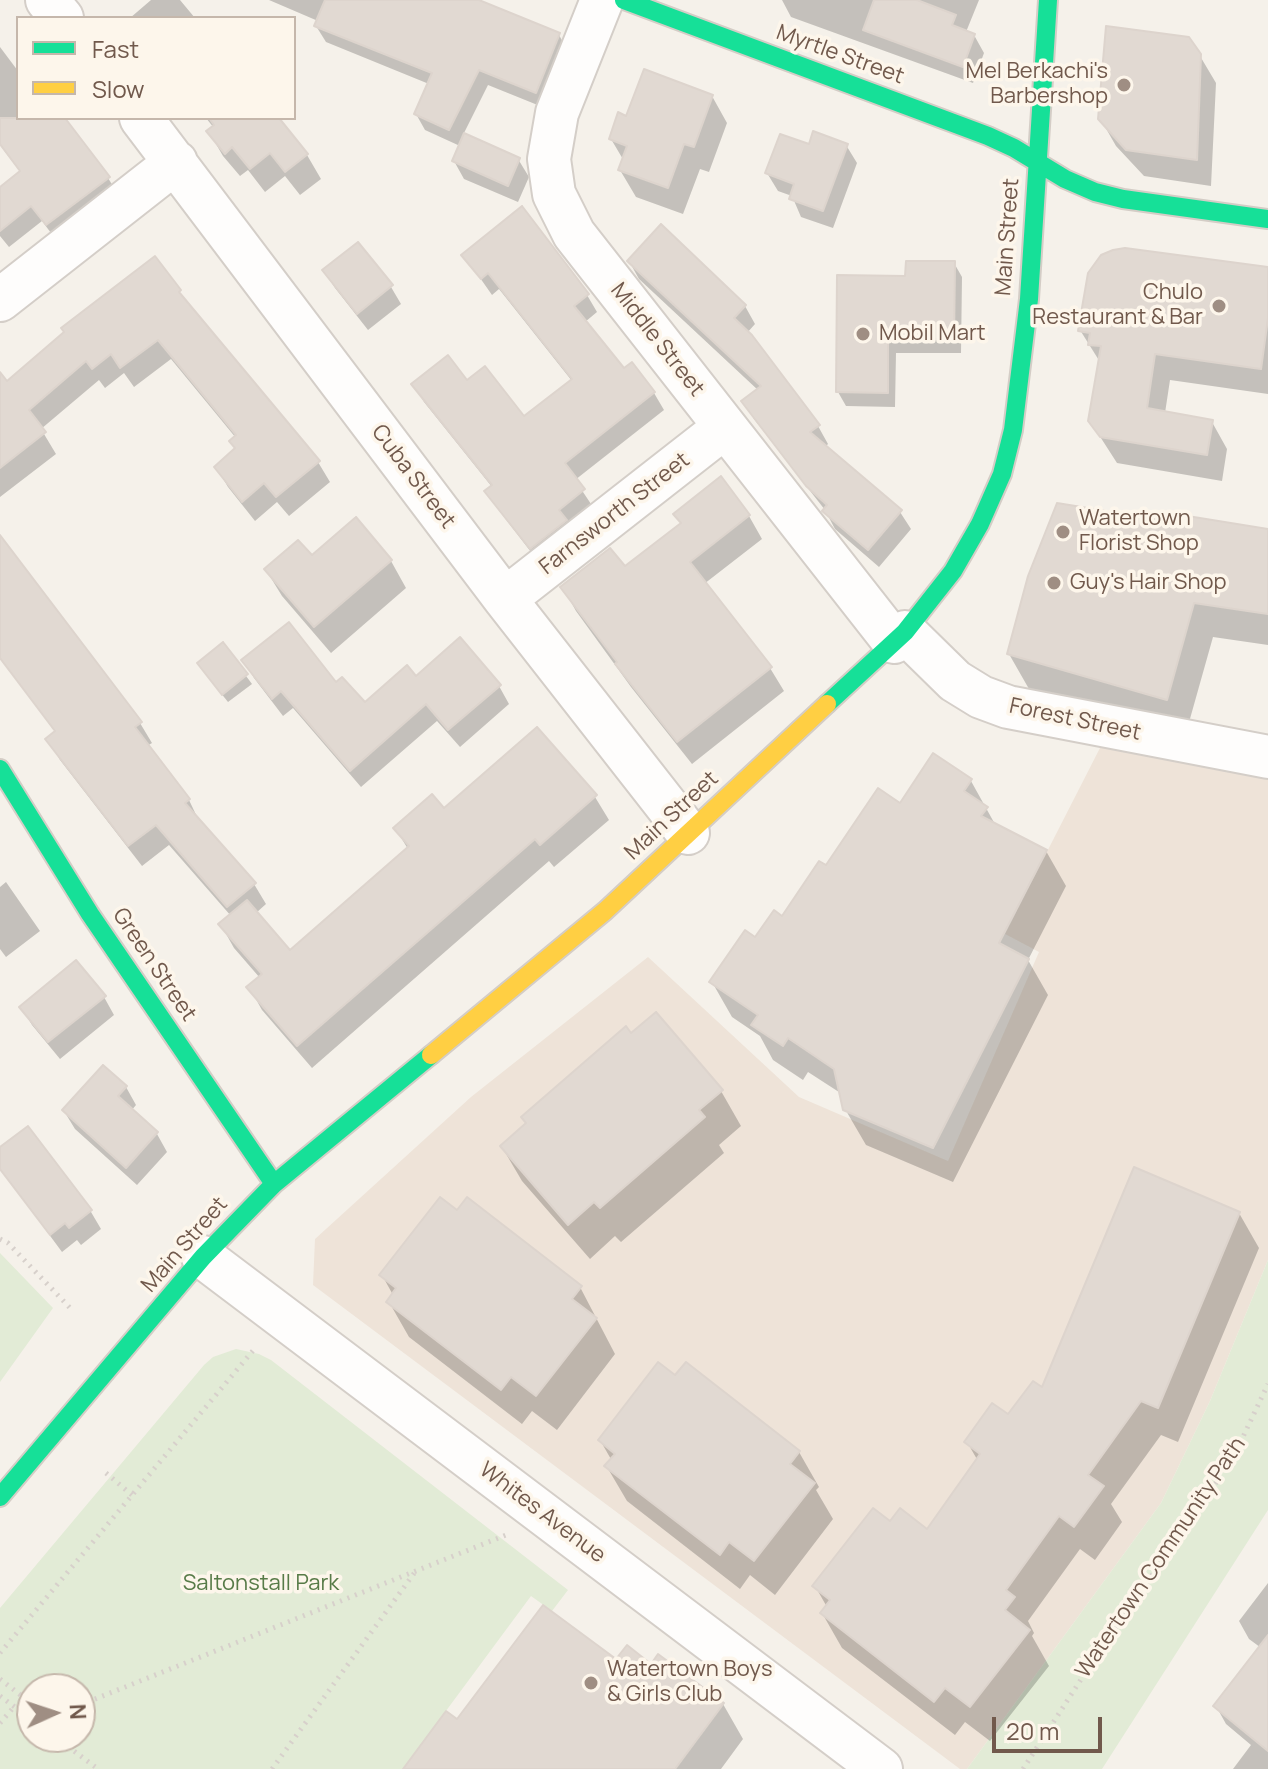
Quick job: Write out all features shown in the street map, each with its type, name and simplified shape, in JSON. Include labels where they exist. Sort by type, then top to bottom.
[{"type":"main road","name":"Myrtle Street","points":[[624,0],[988,136],[1079,186],[1109,196],[1268,219]]},
{"type":"main road","name":"Main Street","points":[[0,1497],[203,1257],[274,1184],[572,939],[899,637],[953,571],[980,524],[1002,474],[1013,430],[1021,378],[1048,0]]},
{"type":"main road","name":"Green Street","points":[[0,769],[90,914],[274,1184]]},
{"type":"street","points":[[47,0],[60,16]]},
{"type":"street","name":"Middle Street","points":[[602,0],[557,113],[549,159],[554,194],[574,234],[725,427],[899,637]]},
{"type":"street","name":"Cuba Street","points":[[143,120],[505,599],[688,833]]},
{"type":"street","points":[[0,300],[176,162]]},
{"type":"street","name":"Farnsworth Street","points":[[505,599],[725,427]]},
{"type":"street","name":"Forest Street","points":[[899,637],[955,681],[981,697],[1008,707],[1268,757]]},
{"type":"street","name":"Whites Avenue","points":[[203,1257],[881,1769]]},
{"type":"path","points":[[0,1239],[8,1243],[73,1311]]},
{"type":"path","points":[[0,1653],[257,1346]]},
{"type":"path","name":"Watertown Community Path","points":[[1023,1769],[1102,1647],[1214,1486],[1241,1441],[1268,1384]]},
{"type":"path","points":[[106,1473],[132,1495]]},
{"type":"path","points":[[96,1699],[508,1534]]},
{"type":"path","points":[[272,1769],[415,1571]]},
{"type":"path","points":[[0,1679],[16,1692]]},
{"type":"path","points":[[0,1696],[14,1707],[0,1723]]},
{"type":"path","points":[[76,1753],[98,1769]]},
{"type":"shaded area","points":[[1101,746],[1268,772],[1268,1260],[1210,1401],[1161,1503],[967,1769],[960,1769],[313,1285],[315,1239],[471,1097],[648,957],[799,1097],[948,1161],[1039,952],[1005,934]]},
{"type":"green space","points":[[0,1253],[53,1308],[0,1382]]},
{"type":"green space","points":[[1268,1260],[1268,1510],[1102,1769],[967,1769],[1161,1503],[1210,1401]]},
{"type":"green space","name":"Saltonstall Park","points":[[236,1349],[271,1360],[568,1590],[552,1611],[531,1596],[403,1769],[0,1769],[0,1608],[213,1357]]},
{"type":"building","points":[[325,0],[479,0],[560,33],[536,93],[479,70],[449,130],[414,114],[432,73],[314,26]]},
{"type":"building","points":[[874,0],[917,0],[956,15],[952,25],[975,34],[963,67],[863,30]]},
{"type":"building","points":[[1106,26],[1189,37],[1201,54],[1197,160],[1126,150],[1098,119]]},
{"type":"building","points":[[644,69],[713,95],[694,147],[684,144],[668,188],[618,170],[627,146],[609,139],[618,112],[626,116]]},
{"type":"building","points":[[0,118],[67,120],[110,177],[46,225],[31,206],[0,231],[0,187],[20,171],[0,144]]},
{"type":"building","points":[[210,120],[281,120],[308,154],[285,172],[270,153],[250,169],[232,147],[225,154],[206,131],[214,125]]},
{"type":"building","points":[[813,131],[848,144],[823,211],[789,199],[794,184],[765,173],[780,134],[809,144]]},
{"type":"building","points":[[464,133],[520,158],[508,186],[452,161]]},
{"type":"building","points":[[522,206],[589,294],[574,306],[624,368],[632,362],[655,392],[565,463],[585,489],[559,510],[567,520],[530,549],[484,491],[492,485],[411,384],[448,355],[467,380],[485,366],[524,416],[572,379],[488,273],[481,279],[461,255]]},
{"type":"building","points":[[661,224],[746,305],[734,318],[752,335],[820,425],[810,432],[902,510],[868,550],[822,511],[827,505],[806,486],[741,401],[761,386],[627,261]]},
{"type":"building","points":[[358,242],[393,285],[357,314],[322,270]]},
{"type":"building","points":[[1125,248],[1268,267],[1268,318],[1261,369],[1155,354],[1147,408],[1213,420],[1207,455],[1100,437],[1088,421],[1101,346],[1088,345],[1090,333],[1078,331],[1088,273],[1101,255]]},
{"type":"building","points":[[155,256],[181,290],[179,292],[320,461],[276,497],[264,483],[242,502],[214,467],[235,448],[229,441],[236,435],[158,340],[120,368],[111,354],[92,369],[86,361],[29,410],[46,432],[0,468],[0,372],[7,381],[64,332],[61,328]]},
{"type":"building","points":[[906,261],[955,261],[954,339],[888,339],[888,393],[836,392],[837,275],[905,276]]},
{"type":"building","points":[[721,476],[750,515],[690,562],[772,667],[677,742],[615,664],[617,662],[560,587],[610,548],[625,566],[681,523],[673,514]]},
{"type":"building","points":[[1057,503],[1168,521],[1169,513],[1268,529],[1268,614],[1194,603],[1167,700],[1007,654],[1028,576]]},
{"type":"building","points":[[356,517],[392,560],[314,627],[264,569],[298,540],[312,555]]},
{"type":"building","points":[[0,535],[142,722],[135,727],[190,799],[185,803],[256,883],[227,907],[156,825],[128,846],[45,739],[55,731],[0,658]]},
{"type":"building","points":[[289,622],[336,682],[342,677],[365,702],[407,665],[416,676],[460,637],[501,685],[448,730],[426,704],[350,771],[281,691],[272,699],[241,660]]},
{"type":"building","points":[[223,642],[248,674],[222,695],[197,663]]},
{"type":"building","points":[[537,727],[597,795],[540,845],[535,839],[297,1046],[246,987],[262,974],[218,924],[247,900],[290,950],[409,846],[393,828],[432,794],[444,808]]},
{"type":"building","points":[[933,753],[972,779],[964,791],[988,807],[981,816],[1047,850],[999,943],[1029,959],[933,1148],[843,1110],[834,1069],[788,1038],[783,1046],[751,1025],[758,1015],[709,982],[745,930],[755,937],[774,910],[782,916],[819,861],[826,865],[878,788],[900,803]]},
{"type":"building","points":[[76,960],[106,996],[48,1042],[19,1007]]},
{"type":"building","points":[[656,1012],[723,1090],[699,1110],[705,1117],[600,1208],[594,1202],[568,1225],[500,1146],[526,1123],[521,1117],[626,1026],[631,1033]]},
{"type":"building","points":[[103,1065],[127,1086],[118,1096],[158,1132],[126,1168],[62,1110]]},
{"type":"building","points":[[28,1126],[92,1210],[69,1228],[65,1223],[50,1235],[0,1169],[0,1147]]},
{"type":"building","points":[[1134,1167],[1240,1212],[1158,1408],[1141,1401],[1088,1475],[1104,1486],[1074,1527],[1059,1516],[1006,1590],[1015,1597],[1005,1610],[1030,1630],[970,1707],[945,1688],[934,1702],[820,1613],[830,1600],[812,1586],[873,1508],[890,1521],[900,1508],[927,1529],[980,1454],[964,1442],[992,1403],[1008,1414],[1033,1381],[1042,1387]]},
{"type":"building","points":[[440,1197],[457,1210],[467,1197],[582,1286],[572,1299],[597,1318],[536,1396],[511,1377],[501,1390],[386,1302],[396,1288],[379,1275]]},
{"type":"building","points":[[658,1362],[675,1375],[686,1362],[800,1451],[790,1464],[815,1483],[754,1561],[729,1542],[720,1555],[604,1466],[615,1454],[598,1440]]},
{"type":"building","name":"Watertown Boys & Girls Club","points":[[543,1605],[616,1659],[627,1645],[651,1664],[658,1654],[724,1703],[675,1769],[403,1769],[446,1711],[457,1719]]},
{"type":"building","points":[[1268,1635],[1268,1751],[1213,1706]]},
{"type":"traffic: fast","points":[[624,0],[988,136],[1095,192],[1123,199],[1268,219]]},
{"type":"traffic: fast","points":[[827,704],[905,632],[953,571],[980,524],[1002,474],[1013,430],[1029,299],[1048,0]]},
{"type":"traffic: fast","points":[[0,769],[90,914],[274,1184]]},
{"type":"traffic: fast","points":[[0,1497],[203,1257],[274,1184],[431,1055]]},
{"type":"traffic: slow","points":[[431,1055],[605,911],[827,704]]},
{"type":"place","name":"Mel Berkachi's Barbershop","points":[[1124,85]]},
{"type":"place","name":"Chulo Restaurant & Bar","points":[[1219,306]]},
{"type":"place","name":"Mobil Mart","points":[[863,334]]},
{"type":"place","name":"Watertown Florist Shop","points":[[1063,532]]},
{"type":"place","name":"Guy's Hair Shop","points":[[1054,583]]},
{"type":"place","name":"Watertown Boys & Girls Club","points":[[591,1683]]}]
